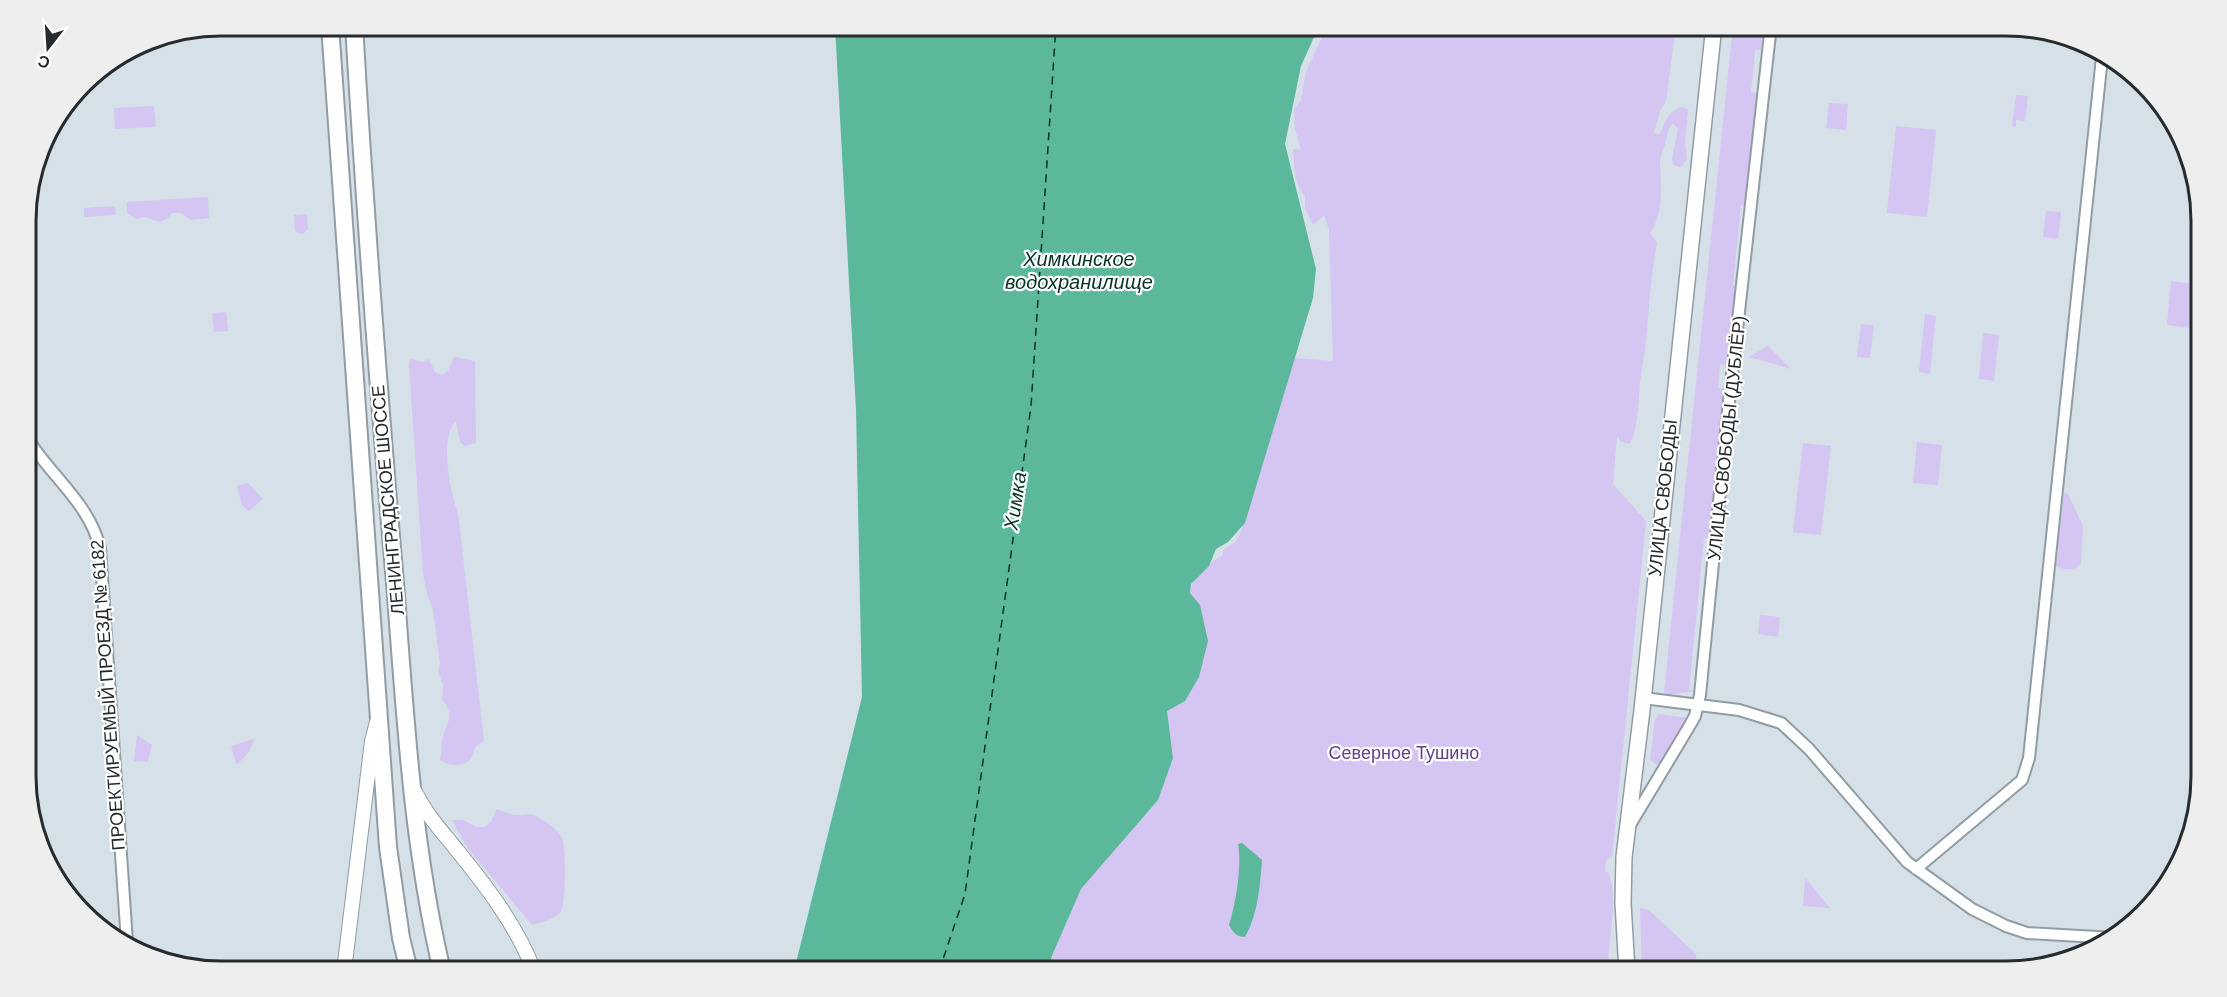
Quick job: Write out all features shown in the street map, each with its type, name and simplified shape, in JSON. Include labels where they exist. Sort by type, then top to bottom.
[{"type":"main road","name":"ЛЕНИНГРАДСКОЕ ШОССЕ","points":[[331,36],[388,847],[401,938],[407,961]]},
{"type":"main road","name":"ЛЕНИНГРАДСКОЕ ШОССЕ","points":[[355,36],[378,379],[411,786],[420,857],[440,961]]},
{"type":"main road","name":"УЛИЦА СВОБОДЫ","points":[[1626,961],[1623,903],[1626,831],[1643,698],[1713,36]]},
{"type":"street","name":"УЛИЦА СВОБОДЫ (ДУБЛЁР)","points":[[1626,831],[1695,716],[1700,695],[1729,401],[1770,36]]},
{"type":"street","points":[[1916,869],[2022,780],[2029,758],[2101,63]]},
{"type":"street","name":"ПРОЕКТИРУЕМЫЙ ПРОЕЗД № 6182","points":[[36,453],[88,517],[96,532],[100,548],[127,935]]},
{"type":"street","points":[[1643,698],[1697,704],[1759,715],[1789,728],[1916,869],[1972,909],[2014,929],[2047,935],[2096,937]]},
{"type":"street","points":[[345,961],[372,741],[379,714]]},
{"type":"street","points":[[411,786],[431,819],[453,844],[509,921],[525,947],[530,961]]},
{"type":"green space","name":"Северное Тушино","points":[[1322,36],[1675,36],[1666,101],[1660,111],[1654,133],[1660,134],[1673,111],[1682,107],[1688,110],[1685,142],[1687,159],[1681,167],[1673,165],[1672,158],[1678,129],[1673,123],[1668,131],[1661,157],[1660,208],[1650,233],[1657,243],[1636,424],[1629,444],[1620,441],[1617,436],[1613,484],[1646,521],[1612,857],[1606,860],[1605,871],[1608,872],[1613,896],[1609,961],[1051,961],[1081,889],[1158,800],[1168,730],[1167,711],[1200,605],[1190,593],[1191,587],[1202,571],[1223,555],[1223,550],[1235,542],[1240,534],[1294,358],[1333,361],[1329,230],[1324,215],[1313,225],[1305,208],[1305,196],[1295,174],[1293,149],[1301,150],[1295,129],[1294,109],[1301,100],[1306,72]]},
{"type":"green space","points":[[1732,36],[1763,36],[1761,50],[1755,50],[1751,92],[1757,93],[1746,206],[1741,205],[1733,285],[1738,286],[1727,365],[1720,365],[1718,388],[1725,389],[1710,538],[1704,538],[1689,690],[1695,692],[1669,695],[1664,692]]},
{"type":"green space","points":[[2016,95],[2028,96],[2025,121],[2016,120],[2016,127],[2012,126]]},
{"type":"green space","points":[[1829,103],[1848,104],[1846,130],[1826,128]]},
{"type":"green space","points":[[154,106],[156,127],[115,129],[114,108]]},
{"type":"green space","points":[[1896,126],[1936,130],[1927,217],[1887,213]]},
{"type":"green space","points":[[208,197],[209,218],[190,220],[182,213],[172,213],[160,222],[145,217],[136,219],[127,213],[127,202]]},
{"type":"green space","points":[[115,206],[116,215],[84,217],[84,208]]},
{"type":"green space","points":[[2046,211],[2061,212],[2058,239],[2043,237]]},
{"type":"green space","points":[[307,214],[308,229],[303,234],[297,233],[294,215]]},
{"type":"green space","points":[[2171,281],[2191,284],[2190,328],[2167,325]]},
{"type":"green space","points":[[226,312],[228,331],[214,332],[212,313]]},
{"type":"green space","points":[[1925,314],[1936,316],[1930,374],[1919,372]]},
{"type":"green space","points":[[1861,324],[1874,325],[1870,358],[1857,357]]},
{"type":"green space","points":[[1983,333],[1999,335],[1994,381],[1979,379]]},
{"type":"green space","points":[[1768,346],[1791,369],[1749,357]]},
{"type":"green space","points":[[454,357],[475,361],[476,443],[465,446],[460,442],[456,421],[448,439],[447,452],[449,479],[458,513],[484,741],[477,745],[470,760],[457,765],[440,760],[442,738],[449,714],[442,699],[443,685],[438,671],[440,664],[433,609],[423,573],[409,365],[410,359],[423,362],[429,359],[435,372],[442,375],[448,371]]},
{"type":"green space","points":[[1917,442],[1942,445],[1938,485],[1913,483]]},
{"type":"green space","points":[[1803,443],[1831,446],[1821,535],[1793,532]]},
{"type":"green space","points":[[248,483],[263,499],[249,511],[242,505],[237,486]]},
{"type":"green space","points":[[2064,493],[2068,494],[2083,526],[2081,563],[2076,568],[2070,569],[2056,566]]},
{"type":"green space","points":[[1760,615],[1780,617],[1778,637],[1758,634]]},
{"type":"green space","points":[[1659,714],[1688,718],[1661,763],[1655,764],[1650,759],[1655,720]]},
{"type":"green space","points":[[137,735],[152,745],[148,762],[134,761]]},
{"type":"green space","points":[[254,739],[250,750],[236,764],[231,746]]},
{"type":"green space","points":[[497,809],[515,815],[537,816],[553,827],[562,838],[565,862],[564,898],[561,911],[552,919],[532,925],[467,847],[452,820],[463,820],[477,827],[485,827],[491,822]]},
{"type":"green space","points":[[1805,878],[1830,908],[1803,906]]},
{"type":"green space","points":[[1640,908],[1649,910],[1696,954],[1696,961],[1642,961]]},
{"type":"water","name":"Химкинское водохранилище","points":[[836,36],[1314,36],[1301,66],[1285,144],[1316,269],[1313,298],[1245,523],[1228,542],[1216,549],[1209,566],[1191,584],[1190,593],[1200,605],[1208,641],[1199,677],[1185,701],[1167,711],[1173,758],[1158,800],[1081,889],[1051,961],[796,961],[862,697],[856,410]]},
{"type":"water","points":[[1242,843],[1262,860],[1256,909],[1245,937],[1236,934],[1229,925],[1238,884],[1238,844]]},
{"type":"ferry route","points":[[942,961],[965,894],[1031,406],[1055,36]]},
{"type":"water label","name":"Химка","points":[[1015,501]]}]
